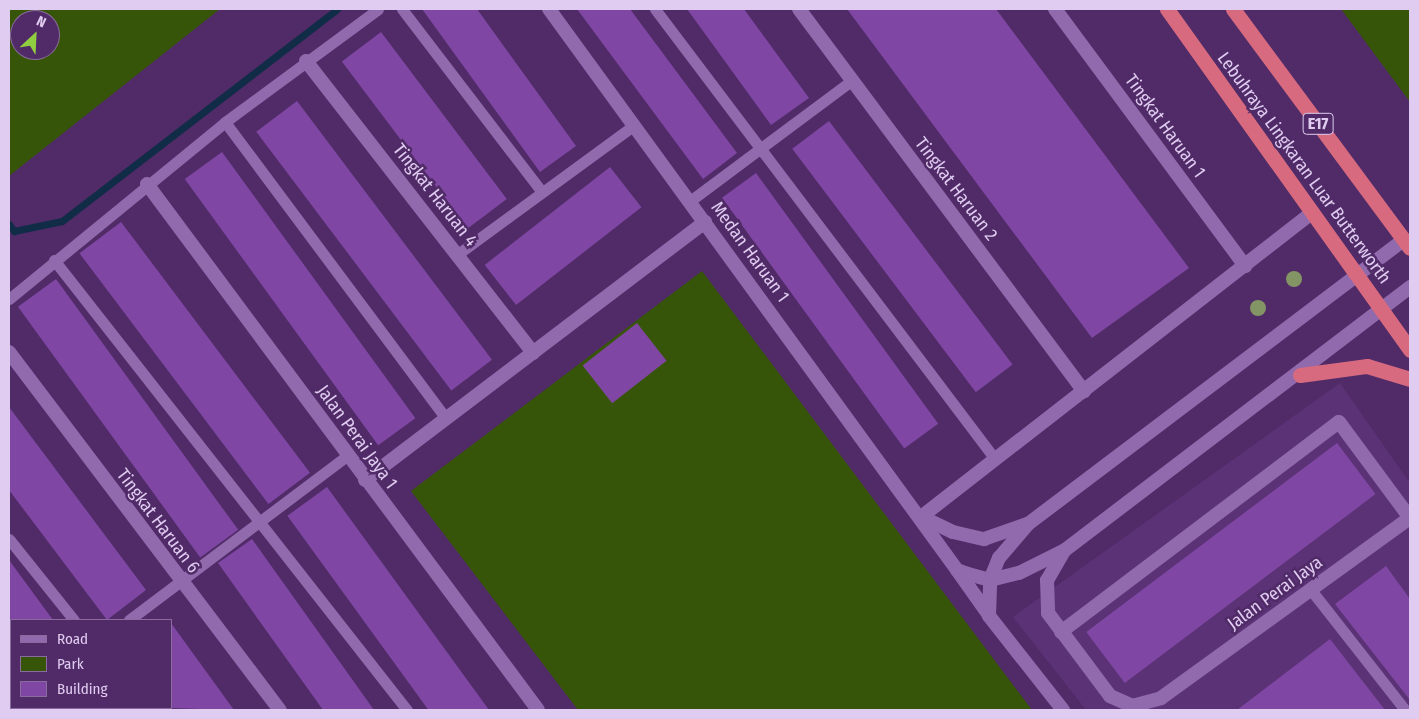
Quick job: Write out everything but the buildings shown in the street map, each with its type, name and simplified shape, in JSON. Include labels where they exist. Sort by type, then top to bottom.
[{"type":"highway","name":"Lebuhraya Lingkaran Luar Butterworth","points":[[1167,9],[1410,350]]},
{"type":"highway","name":"Lebuhraya Lingkaran Luar Butterworth","points":[[1233,9],[1407,244]]},
{"type":"highway","points":[[1300,375],[1367,366],[1410,379]]},
{"type":"street","name":"Medan Haruan 1","points":[[549,9],[921,517],[989,616]]},
{"type":"street","name":"Tingkat Haruan 2","points":[[799,9],[1084,391]]},
{"type":"street","name":"Tingkat Haruan 1","points":[[1055,9],[1245,266]]},
{"type":"street","name":"Tingkat Haruan 4","points":[[306,61],[458,254],[533,353]]},
{"type":"street","name":"Jalan Perai Jaya 1","points":[[147,184],[365,480],[538,710]]},
{"type":"street","points":[[921,517],[1312,213]]},
{"type":"street","points":[[365,480],[705,222]]},
{"type":"street","points":[[1063,710],[989,616],[990,580],[999,558],[1028,524],[1359,276],[1407,244]]},
{"type":"street","points":[[957,570],[990,580],[1018,573],[1064,550],[1300,375],[1410,287]]},
{"type":"street","name":"Tingkat Haruan 6","points":[[9,352],[280,710]]},
{"type":"street","name":"Jalan Perai Jaya","points":[[1061,632],[1339,422],[1410,518],[1158,704]]},
{"type":"street","name":"Medan Haruan 1","points":[[921,517],[953,532],[984,539],[1028,524]]},
{"type":"street","points":[[1064,550],[1047,580],[1045,597],[1048,613],[1061,632],[1120,703],[1132,706],[1158,704]]},
{"type":"lane","points":[[9,299],[54,260],[225,122],[378,9]]},
{"type":"lane","points":[[402,9],[542,192]]},
{"type":"lane","points":[[655,9],[995,459]]},
{"type":"lane","points":[[690,201],[759,147],[852,80]]},
{"type":"lane","points":[[225,122],[446,418]]},
{"type":"lane","points":[[458,254],[634,125]]},
{"type":"lane","points":[[54,260],[263,523],[407,710]]},
{"type":"lane","points":[[130,619],[263,523],[348,455]]},
{"type":"lane","points":[[9,539],[73,619]]},
{"type":"lane","points":[[1311,590],[1405,710]]},
{"type":"shaded area","points":[[1340,383],[1410,483],[1410,710],[1086,710],[1013,617]]},
{"type":"green space","points":[[9,9],[220,9],[9,176]]},
{"type":"green space","points":[[1341,9],[1410,9],[1410,102]]},
{"type":"green space","points":[[702,271],[1032,710],[578,710],[411,491]]},
{"type":"waterway","points":[[9,224],[14,231],[62,221],[337,9]]}]
